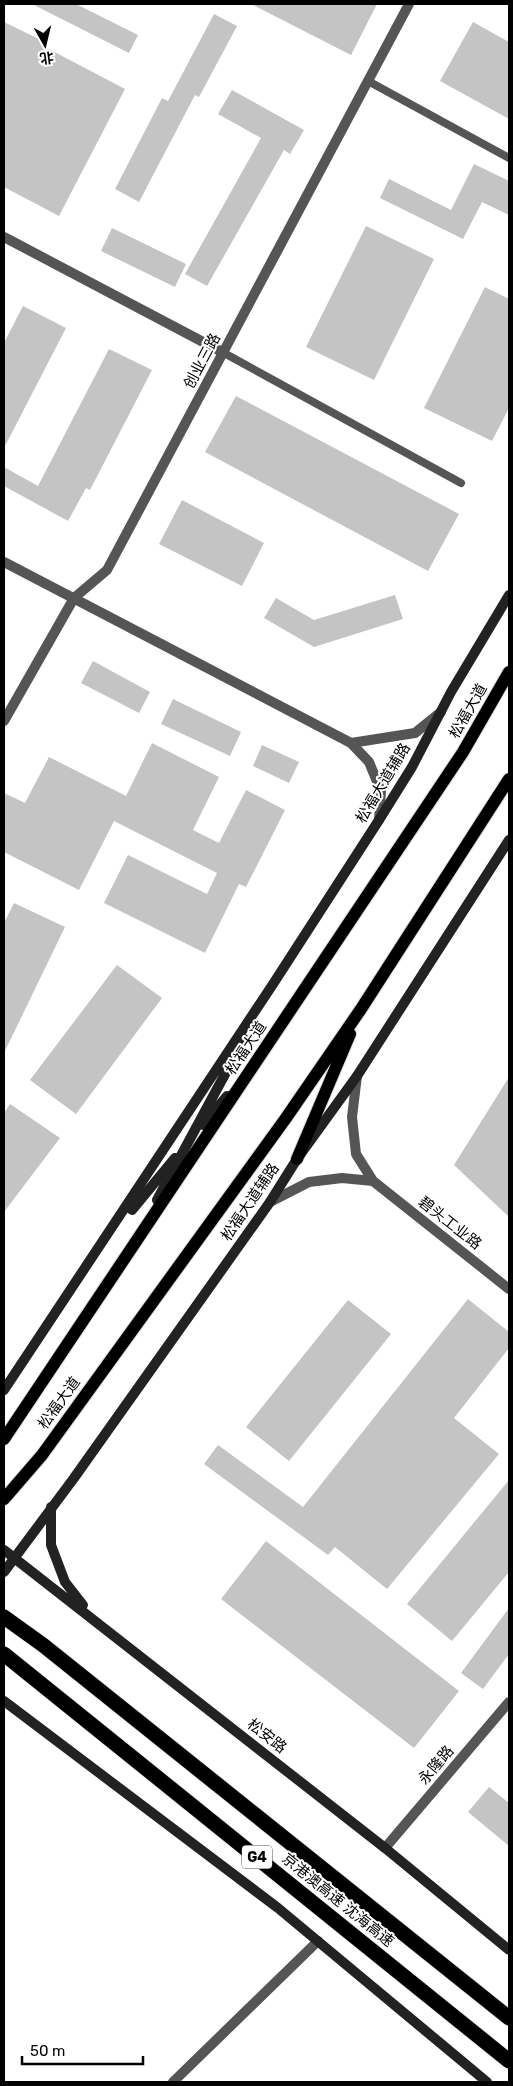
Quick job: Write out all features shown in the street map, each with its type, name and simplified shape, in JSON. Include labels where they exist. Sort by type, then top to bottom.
[{"type":"highway","name":"京港澳高速 沈海高速","points":[[4,1617],[43,1645],[509,2018]]},
{"type":"highway","name":"京港澳高速 沈海高速","points":[[4,1654],[509,2061]]},
{"type":"main road","name":"松福大道辅路","points":[[4,1390],[276,981],[379,820],[412,766],[440,712],[509,595]]},
{"type":"main road","name":"松福大道","points":[[4,1439],[463,752],[509,672]]},
{"type":"main road","name":"松福大道","points":[[4,1499],[42,1455],[286,1118],[361,1009],[509,779]]},
{"type":"main road","name":"松福大道辅路","points":[[4,1572],[270,1202],[297,1158],[357,1076],[509,840]]},
{"type":"main road","name":"松福大道辅路","points":[[131,1249],[276,981]]},
{"type":"main road","points":[[297,1158],[361,1009]]},
{"type":"main road","name":"松福大道辅路","points":[[89,1260],[257,1061]]},
{"type":"main road","points":[[51,1507],[51,1545],[61,1573],[65,1582],[93,1618]]},
{"type":"main road","name":"松安路","points":[[4,1550],[386,1848],[509,1950]]},
{"type":"main road","points":[[4,1702],[278,1908],[487,2082]]},
{"type":"street","name":"创业三路","points":[[4,721],[74,598],[107,570],[409,4]]},
{"type":"street","points":[[4,237],[224,353]]},
{"type":"street","points":[[4,562],[351,742],[369,762],[382,791],[379,820]]},
{"type":"street","points":[[351,742],[415,733],[440,712]]},
{"type":"street","points":[[357,1076],[352,1117],[356,1154],[373,1181]]},
{"type":"street","points":[[270,1202],[308,1182],[342,1178],[373,1181]]},
{"type":"street","name":"碧头工业路","points":[[373,1181],[509,1289]]},
{"type":"street","name":"永隆路","points":[[386,1848],[509,1702]]},
{"type":"street","points":[[173,2082],[318,1941]]},
{"type":"lane","points":[[368,81],[509,158]]},
{"type":"lane","points":[[224,353],[461,483]]},
{"type":"building","points":[[32,4],[76,4],[138,35],[129,53]]},
{"type":"building","points":[[251,4],[377,4],[351,55]]},
{"type":"building","points":[[214,14],[237,26],[199,97],[195,95],[139,202],[115,189],[162,98],[168,101]]},
{"type":"building","points":[[4,22],[45,42],[43,46],[125,89],[59,216],[4,187]]},
{"type":"building","points":[[473,22],[509,42],[509,119],[440,81]]},
{"type":"building","points":[[232,90],[304,130],[290,154],[284,150],[207,286],[185,274],[261,138],[218,114]]},
{"type":"building","points":[[474,164],[509,181],[509,215],[482,202],[463,239],[380,198],[389,179],[451,210]]},
{"type":"building","points":[[366,226],[434,259],[374,380],[306,347]]},
{"type":"building","points":[[112,228],[186,264],[175,287],[101,251]]},
{"type":"building","points":[[485,287],[509,299],[509,408],[492,441],[424,408]]},
{"type":"building","points":[[23,306],[66,328],[4,448],[4,343]]},
{"type":"building","points":[[109,349],[152,370],[90,490],[86,488],[68,521],[4,486],[4,467],[38,486]]},
{"type":"building","points":[[236,396],[459,514],[428,571],[205,452]]},
{"type":"building","points":[[182,500],[264,543],[242,586],[159,544]]},
{"type":"building","points":[[395,595],[403,619],[314,647],[264,618],[276,598],[314,620]]},
{"type":"building","points":[[93,661],[150,692],[139,713],[81,683]]},
{"type":"building","points":[[173,699],[241,732],[230,756],[161,724]]},
{"type":"building","points":[[152,743],[219,777],[193,830],[219,843],[246,790],[285,810],[246,887],[239,884],[205,953],[104,903],[128,855],[207,894],[217,873],[114,821],[79,890],[4,852],[4,793],[25,803],[49,757],[126,796]]},
{"type":"building","points":[[262,745],[299,762],[289,783],[253,766]]},
{"type":"building","points":[[14,903],[65,927],[4,1053],[4,923]]},
{"type":"building","points":[[117,965],[162,998],[76,1114],[30,1080]]},
{"type":"building","points":[[509,1077],[509,1217],[454,1165]]},
{"type":"building","points":[[10,1104],[60,1138],[4,1212],[4,1113]]},
{"type":"building","points":[[468,1299],[509,1332],[509,1348],[454,1418],[499,1454],[387,1589],[335,1547],[328,1555],[204,1464],[218,1445],[303,1507]]},
{"type":"building","points":[[348,1300],[391,1334],[289,1461],[246,1427]]},
{"type":"building","points":[[509,1480],[509,1572],[452,1641],[407,1604]]},
{"type":"building","points":[[266,1541],[459,1691],[414,1748],[221,1599]]},
{"type":"building","points":[[509,1608],[509,1654],[483,1689],[461,1673]]},
{"type":"building","points":[[489,1787],[509,1803],[509,1846],[468,1812]]}]
